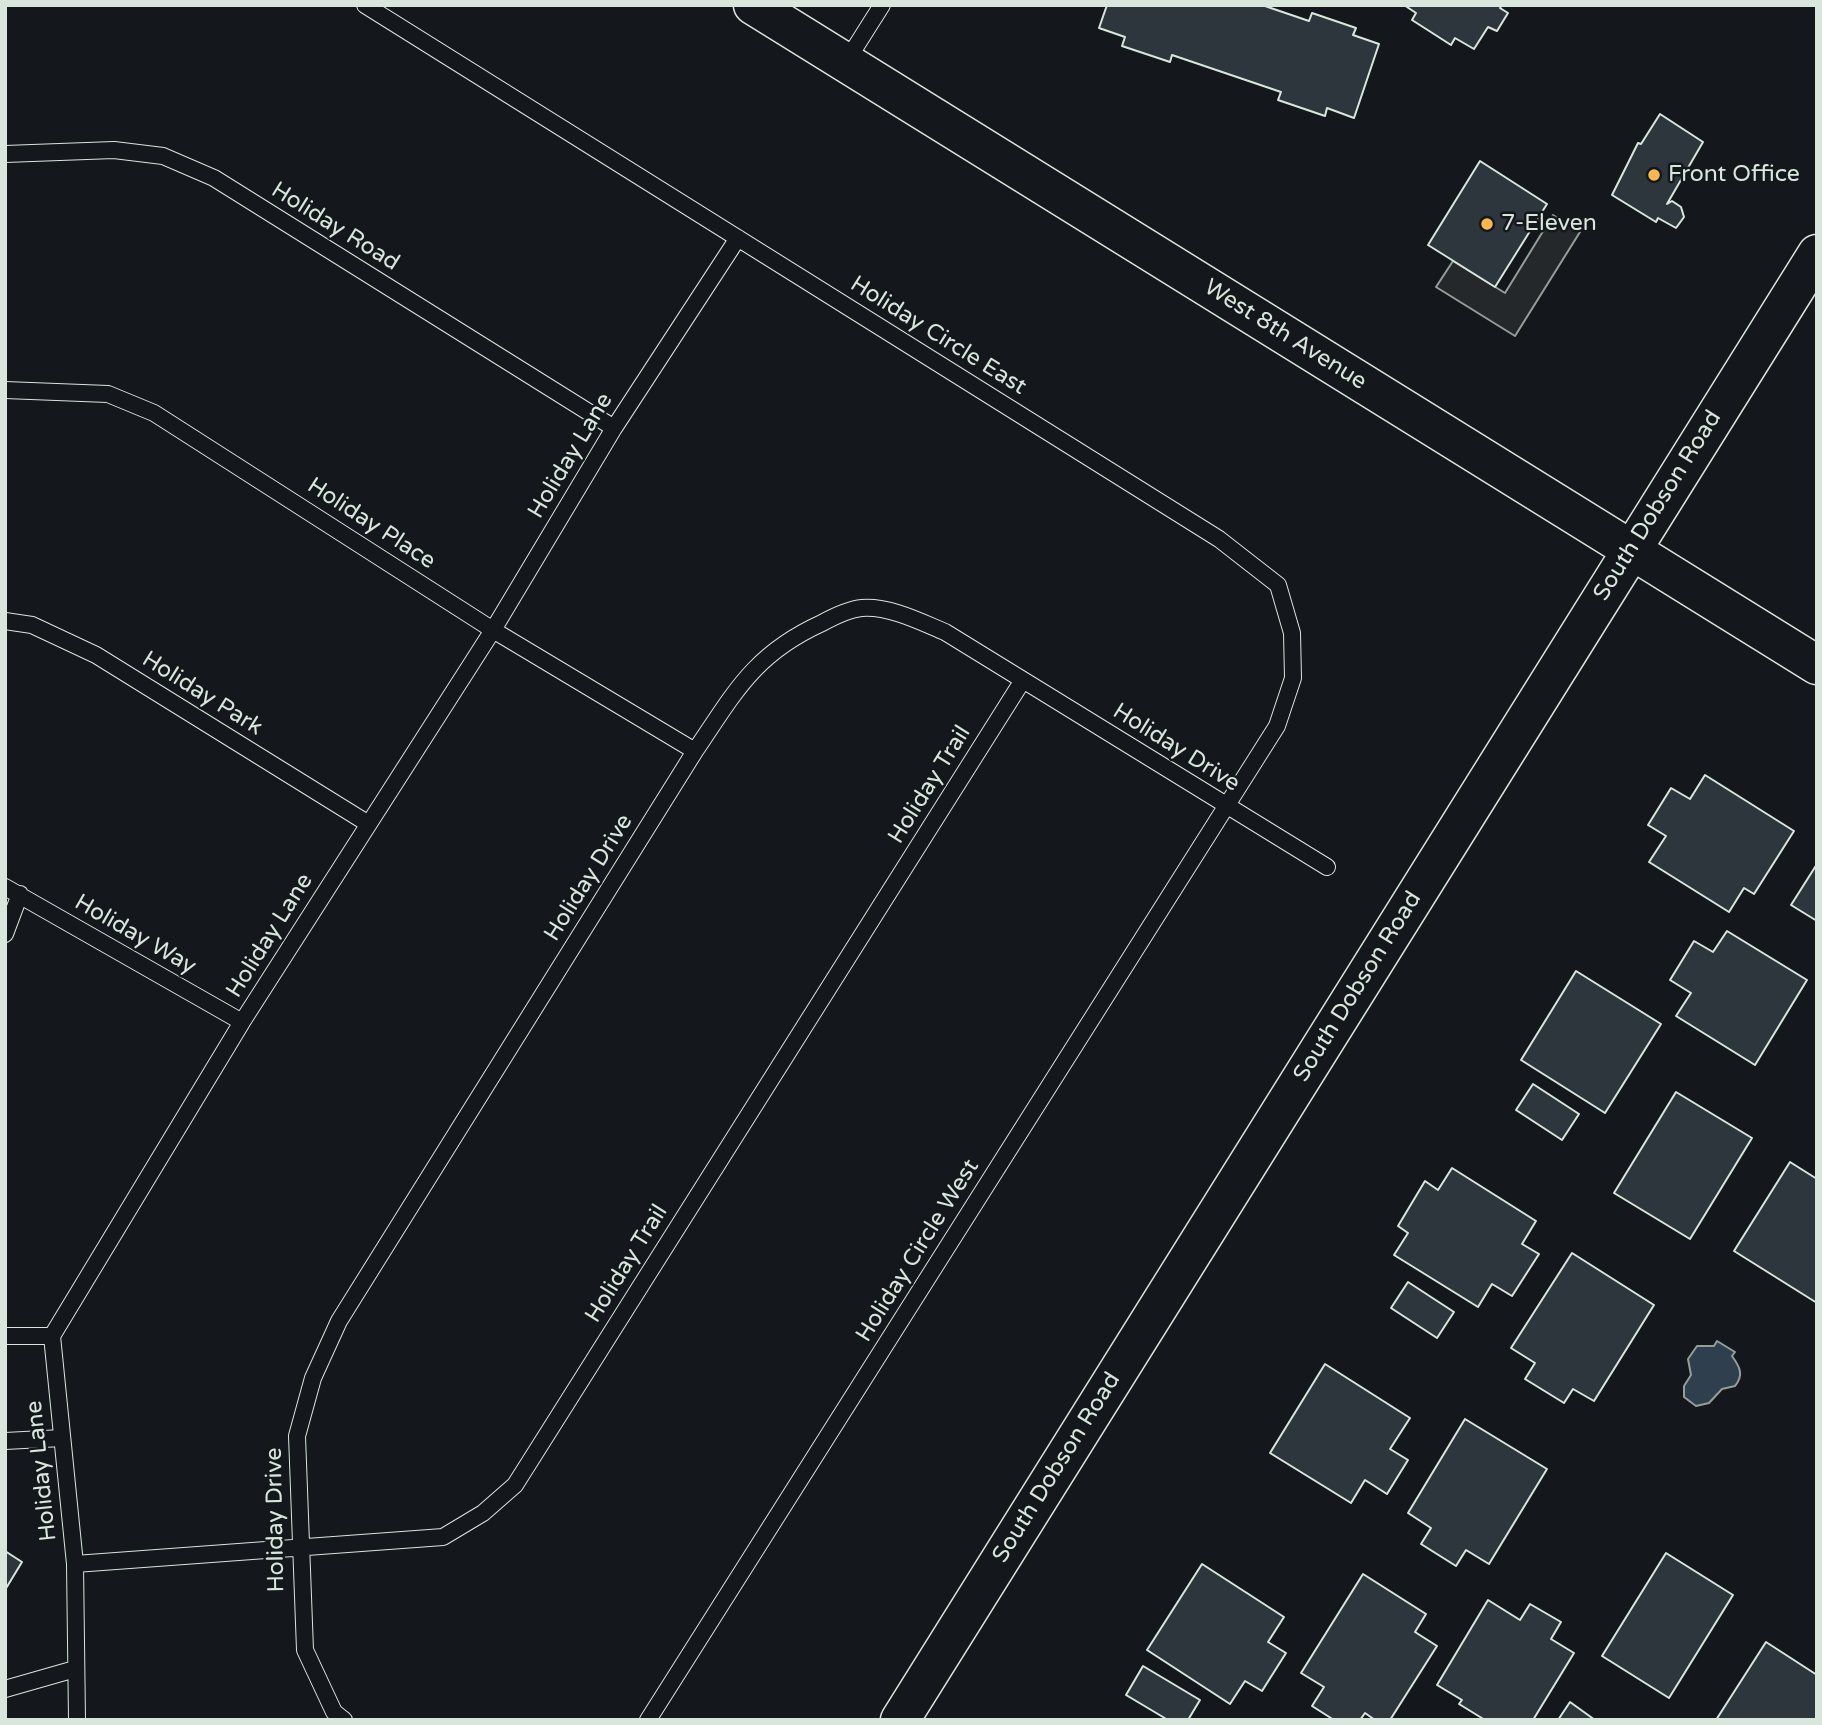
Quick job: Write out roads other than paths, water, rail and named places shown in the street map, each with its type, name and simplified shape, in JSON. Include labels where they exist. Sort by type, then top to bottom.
[{"type":"main road","name":"West 8th Avenue","points":[[753,5],[1817,665]]},
{"type":"main road","name":"South Dobson Road","points":[[900,1720],[1817,254]]},
{"type":"lane","name":"Holiday Circle East","points":[[365,5],[1219,539],[1278,585],[1292,633],[1293,678],[1277,726],[1227,807]]},
{"type":"lane","points":[[846,62],[881,5]]},
{"type":"lane","name":"Holiday Road","points":[[5,153],[114,150],[163,156],[214,178],[614,428]]},
{"type":"lane","name":"Holiday Lane","points":[[77,1720],[75,1564],[52,1336],[242,1023],[493,629],[614,428],[738,238]]},
{"type":"lane","name":"Holiday Place","points":[[5,390],[108,394],[154,413],[493,629],[695,751]]},
{"type":"lane","name":"Holiday Drive","points":[[344,1720],[334,1712],[305,1650],[299,1549],[297,1436],[313,1378],[339,1321],[695,751],[751,669],[805,630],[863,608],[907,616],[945,632],[1326,867]]},
{"type":"lane","name":"Holiday Park","points":[[5,621],[32,625],[96,655],[367,823]]},
{"type":"lane","name":"Holiday Trail","points":[[75,1564],[443,1537],[483,1513],[515,1485],[1023,680]]},
{"type":"lane","name":"Holiday Circle West","points":[[648,1720],[1227,807]]},
{"type":"lane","points":[[5,934],[13,891]]},
{"type":"lane","name":"Holiday Way","points":[[13,891],[242,1023]]},
{"type":"lane","points":[[5,1336],[52,1336]]},
{"type":"lane","points":[[5,1441],[62,1438]]},
{"type":"lane","points":[[5,1689],[75,1669]]},
{"type":"water","points":[[1717,1341],[1735,1352],[1732,1356],[1739,1367],[1740,1375],[1735,1386],[1722,1389],[1709,1403],[1696,1406],[1684,1397],[1684,1386],[1691,1375],[1688,1359],[1697,1346],[1714,1346]]},
{"type":"place","name":"Front Office","points":[[1654,175]]},
{"type":"place","name":"7-Eleven","points":[[1487,224]]}]
